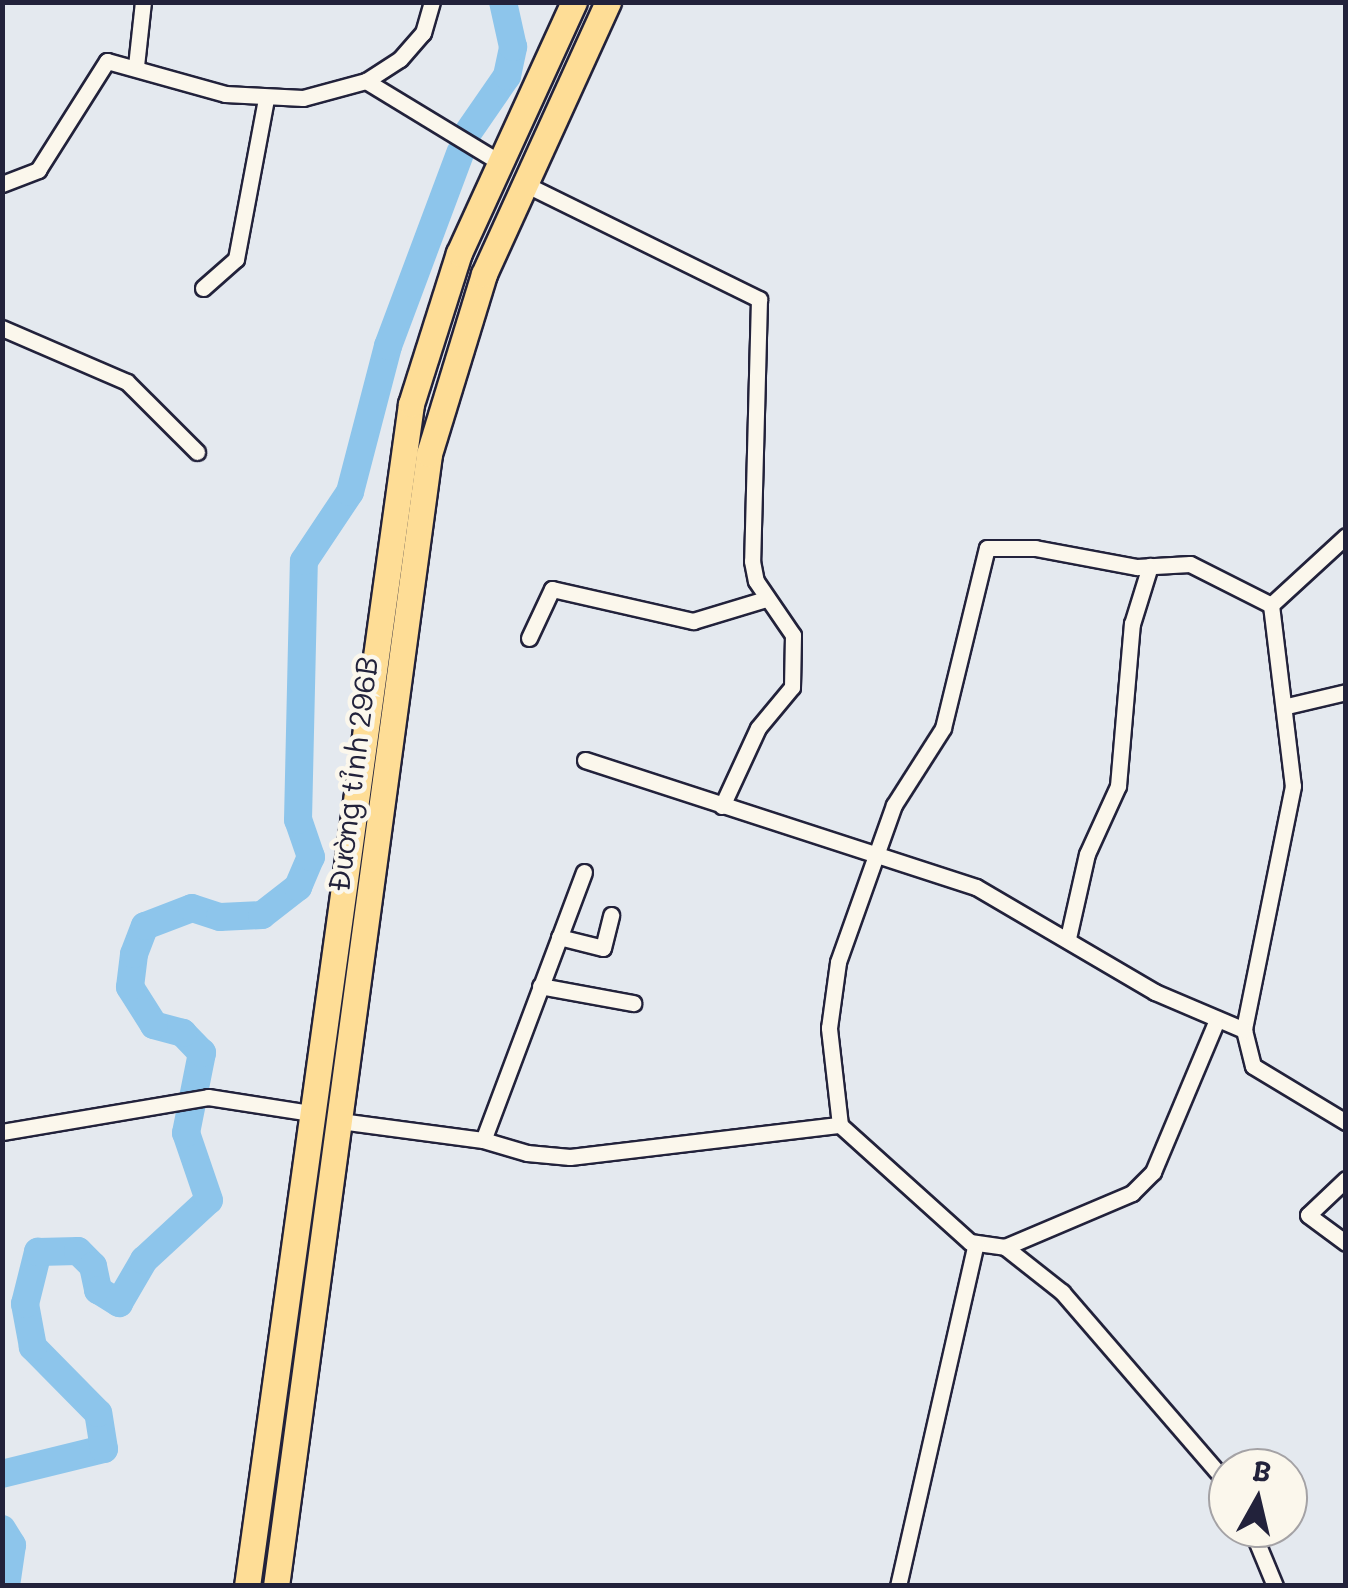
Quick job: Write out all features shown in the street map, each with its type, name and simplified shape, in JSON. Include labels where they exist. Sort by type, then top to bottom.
[{"type":"main road","name":"Đường tỉnh 296B","points":[[247,1586],[411,404],[452,270],[574,2]]},
{"type":"main road","name":"Đường tỉnh 296B","points":[[276,1586],[429,454],[484,274],[608,2]]},
{"type":"street","points":[[136,66],[143,2]]},
{"type":"street","points":[[2,184],[38,170],[96,68],[120,60],[266,98],[366,81],[423,33],[432,2]]},
{"type":"street","points":[[366,81],[501,163]]},
{"type":"street","points":[[203,288],[236,259],[266,98]]},
{"type":"street","points":[[526,184],[759,299],[764,350],[750,536],[766,599],[793,635],[792,688],[753,736],[722,806]]},
{"type":"street","points":[[2,328],[127,382],[198,452]]},
{"type":"street","points":[[1271,605],[1346,536]]},
{"type":"street","points":[[1217,1020],[1153,1172],[1132,1193],[1004,1247],[976,1244],[840,1125],[830,996],[875,854],[905,784],[943,728],[987,548],[1216,571],[1271,605],[1288,706],[1290,805],[1244,1030],[1253,1066],[1346,1122]]},
{"type":"street","points":[[1068,938],[1087,854],[1118,786],[1132,624],[1150,566]]},
{"type":"street","points":[[529,638],[552,589],[693,621],[766,599]]},
{"type":"street","points":[[1288,706],[1346,692]]},
{"type":"street","points":[[585,760],[976,887],[1217,1020],[1244,1030]]},
{"type":"street","points":[[482,1140],[584,872]]},
{"type":"street","points":[[559,937],[604,948],[611,915]]},
{"type":"street","points":[[540,986],[633,1003]]},
{"type":"street","points":[[2,1132],[208,1097],[310,1113]]},
{"type":"street","points":[[340,1121],[482,1140],[570,1158],[840,1125]]},
{"type":"street","points":[[1344,1186],[1308,1216],[1346,1244]]},
{"type":"street","points":[[898,1584],[976,1244]]},
{"type":"street","points":[[1004,1247],[1062,1292],[1179,1419],[1208,1457]]},
{"type":"street","points":[[1259,1548],[1275,1586]]},
{"type":"waterway","points":[[469,131],[507,76],[513,47],[503,2]]},
{"type":"waterway","points":[[2,1474],[104,1449],[98,1413],[33,1347],[25,1304],[38,1252],[78,1251],[93,1266],[98,1290],[119,1303],[144,1260],[209,1200],[186,1133],[202,1053],[183,1033],[154,1025],[130,987],[134,954],[145,926],[192,908],[220,917],[262,915],[298,887],[311,857],[298,820],[304,561],[350,492],[388,346],[460,153]]},
{"type":"waterway","points":[[2,1529],[12,1545],[6,1586]]}]
